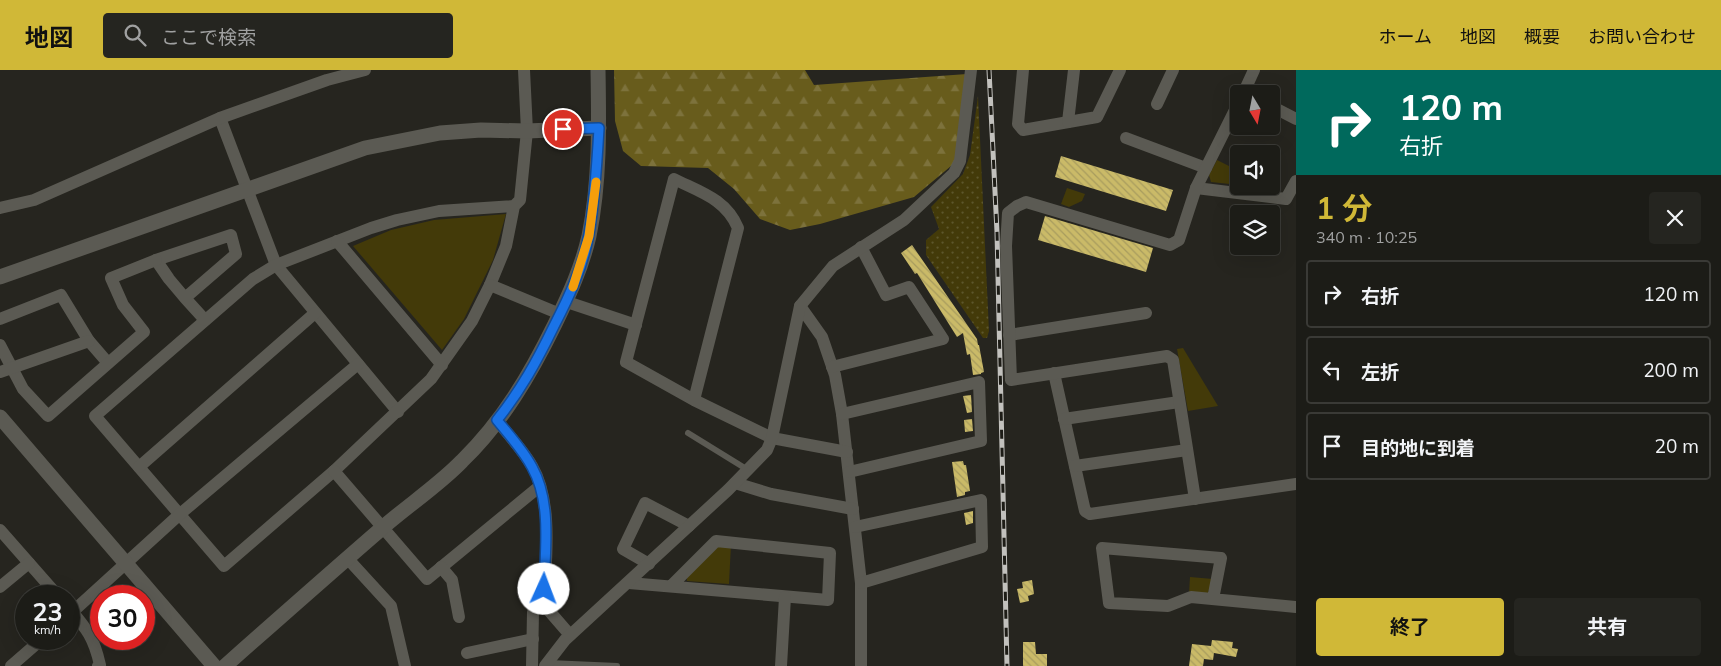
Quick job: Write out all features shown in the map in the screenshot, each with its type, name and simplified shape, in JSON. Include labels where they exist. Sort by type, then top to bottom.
[{"type":"street","points":[[0,208],[34,200],[220,118],[327,80],[365,70]]},
{"type":"street","points":[[514,206],[438,211],[396,220],[337,241],[276,266],[252,279],[95,416],[224,566],[334,471],[398,412],[431,379],[472,321],[490,285],[506,246],[514,206],[520,200],[527,130],[524,70]]},
{"type":"street","points":[[225,666],[382,528],[462,461],[516,396],[537,361],[563,308],[578,272],[589,236],[596,182],[599,128],[598,70]]},
{"type":"street","points":[[546,664],[570,635],[690,526],[767,450],[772,438],[800,306],[833,266],[904,220],[954,173],[960,161],[971,70]]},
{"type":"street","points":[[1023,70],[1018,124],[1023,130],[1097,118],[1120,70]]},
{"type":"street","points":[[1068,122],[1074,70]]},
{"type":"street","points":[[1158,97],[1173,70]]},
{"type":"street","points":[[1248,85],[1254,70]]},
{"type":"street","points":[[1280,111],[1296,119]]},
{"type":"street","points":[[220,118],[276,266],[398,412]]},
{"type":"street","points":[[1195,499],[1172,360],[1168,356],[1011,380],[1006,246],[1008,212],[1026,202],[1170,245],[1180,240],[1196,188],[1230,122]]},
{"type":"street","points":[[0,277],[365,148],[440,133],[481,130],[599,128]]},
{"type":"street","points":[[1130,142],[1206,168]]},
{"type":"street","points":[[694,400],[738,228],[734,218],[716,199],[674,180],[626,362],[694,400],[772,438],[847,452]]},
{"type":"street","points":[[1196,188],[1286,199],[1296,181]]},
{"type":"street","points":[[0,345],[6,370],[48,416],[144,332],[123,306],[111,278],[156,260],[231,235],[236,254],[185,298]]},
{"type":"street","points":[[337,241],[442,365]]},
{"type":"street","points":[[832,366],[943,339],[909,287],[886,295],[861,247]]},
{"type":"street","points":[[156,260],[169,279],[205,320]]},
{"type":"street","points":[[490,285],[563,308],[636,326]]},
{"type":"street","points":[[0,319],[61,295],[89,341],[108,363]]},
{"type":"street","points":[[800,306],[822,337],[832,366],[842,414],[861,583],[861,666]]},
{"type":"street","points":[[139,467],[315,313]]},
{"type":"street","points":[[1009,335],[1146,313]]},
{"type":"street","points":[[6,370],[89,341]]},
{"type":"street","points":[[80,603],[180,514],[358,364]]},
{"type":"street","points":[[1054,373],[1085,511],[1090,514],[1296,484]]},
{"type":"street","points":[[842,414],[980,382],[981,441],[849,472]]},
{"type":"street","points":[[1064,419],[1179,402]]},
{"type":"street","points":[[0,417],[214,666]]},
{"type":"street","points":[[497,420],[533,467],[540,486],[546,525],[544,606],[570,635]]},
{"type":"street","points":[[1075,466],[1187,450]]},
{"type":"street","points":[[334,471],[427,579],[540,486]]},
{"type":"street","points":[[735,483],[771,494],[853,509]]},
{"type":"street","points":[[855,527],[981,500],[982,547],[861,583]]},
{"type":"street","points":[[649,564],[623,549],[646,503],[690,526]]},
{"type":"street","points":[[0,530],[48,585]]},
{"type":"street","points":[[629,582],[785,597],[828,600],[830,553],[716,541],[671,586]]},
{"type":"street","points":[[1213,599],[1221,558],[1102,548],[1109,603],[1168,606],[1191,597],[1296,608]]},
{"type":"street","points":[[348,559],[391,606],[405,666]]},
{"type":"street","points":[[0,587],[29,563]]},
{"type":"street","points":[[441,567],[452,580],[459,617]]},
{"type":"street","points":[[780,666],[785,597]]},
{"type":"street","points":[[532,666],[533,612]]},
{"type":"street","points":[[80,621],[88,629],[96,647],[100,666],[98,666]]},
{"type":"street","points":[[467,653],[533,639]]},
{"type":"street","points":[[11,666],[29,650]]},
{"type":"lane","points":[[688,433],[748,470]]},
{"type":"lane","points":[[546,664],[618,666]]},
{"type":"shaded area","points":[[978,96],[989,331],[987,338],[983,338],[926,255],[926,240],[939,229],[931,207],[963,174],[970,155]]},
{"type":"shaded area","points":[[1217,160],[1230,166],[1230,184],[1211,182],[1209,175]]},
{"type":"shaded area","points":[[1067,188],[1085,194],[1082,201],[1069,207],[1061,204]]},
{"type":"shaded area","points":[[506,214],[493,260],[464,319],[442,350],[353,246],[391,230],[434,220]]},
{"type":"shaded area","points":[[1183,348],[1218,406],[1188,411],[1177,349]]},
{"type":"shaded area","points":[[731,544],[729,584],[687,581],[687,572],[715,546]]},
{"type":"shaded area","points":[[1190,577],[1213,579],[1207,595],[1189,594]]},
{"type":"green space","points":[[614,70],[805,70],[814,85],[967,74],[957,161],[914,197],[820,224],[790,230],[760,219],[734,189],[708,168],[641,166],[623,151],[615,121]]},
{"type":"building","points":[[1061,156],[1173,190],[1166,211],[1055,177]]},
{"type":"building","points":[[1045,216],[1153,248],[1146,272],[1038,240]]},
{"type":"building","points":[[912,245],[977,339],[984,372],[981,374],[973,375],[970,354],[967,355],[963,333],[957,337],[917,273],[915,274],[901,253]]},
{"type":"building","points":[[971,395],[972,412],[967,413],[963,396]]},
{"type":"building","points":[[972,419],[973,431],[965,432],[964,420]]},
{"type":"building","points":[[963,461],[964,465],[966,465],[970,491],[965,492],[965,495],[957,497],[952,462]]},
{"type":"building","points":[[973,511],[973,523],[966,525],[964,513]]},
{"type":"building","points":[[1032,580],[1034,594],[1028,596],[1029,601],[1020,603],[1017,589],[1023,588],[1022,582]]},
{"type":"building","points":[[1212,640],[1233,642],[1232,648],[1238,649],[1236,657],[1214,653],[1213,660],[1204,659],[1203,666],[1189,666],[1192,644],[1211,646]]},
{"type":"building","points":[[1023,642],[1035,642],[1036,654],[1047,654],[1047,666],[1023,666]]},
{"type":"railway","points":[[989,70],[997,232],[1007,666]]},
{"type":"slow traffic","points":[[573,287],[589,236],[596,182]]},
{"type":"route","points":[[544,589],[546,525],[540,486],[533,467],[497,420],[516,396],[537,361],[567,302],[589,236],[596,182],[599,128],[563,129]]}]
